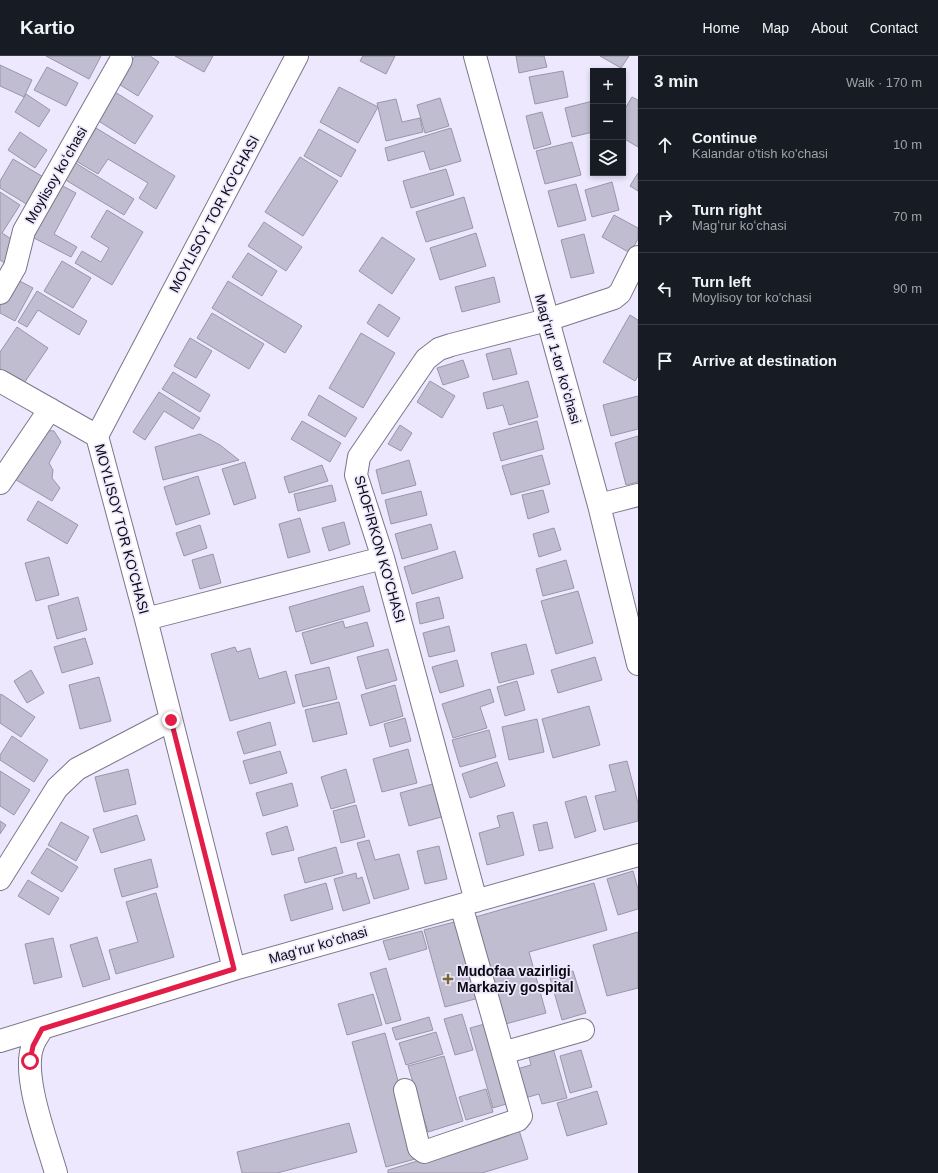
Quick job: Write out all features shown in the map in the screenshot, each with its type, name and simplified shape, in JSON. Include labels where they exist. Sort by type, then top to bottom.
[{"type":"street","name":"MOYLISOY TOR KO'CHASI","points":[[234,969],[146,619],[97,436],[298,56]]},
{"type":"street","name":"Magʻrur 1-tor koʻchasi","points":[[475,56],[599,505],[638,664]]},
{"type":"street","name":"Moylisoy koʻchasi","points":[[0,293],[15,268],[24,231],[120,60]]},
{"type":"street","name":"SHOFIRKON KO'CHASI","points":[[405,1090],[419,1148],[424,1152],[518,1120],[521,1116],[503,1053],[469,903],[383,558],[356,475],[359,457],[426,359],[439,349],[547,320],[614,298],[620,293],[638,256]]},
{"type":"street","points":[[0,381],[97,436]]},
{"type":"street","points":[[0,483],[50,409]]},
{"type":"street","points":[[599,505],[638,495]]},
{"type":"street","points":[[146,619],[383,558]]},
{"type":"street","points":[[0,879],[57,788],[77,769],[171,720]]},
{"type":"street","name":"Magʻrur koʻchasi","points":[[0,1041],[234,969],[638,855]]},
{"type":"street","points":[[42,1029],[33,1046],[30,1061],[31,1088],[56,1173]]},
{"type":"street","points":[[503,1053],[583,1030]]},
{"type":"building","points":[[46,56],[101,56],[89,79]]},
{"type":"building","points":[[135,56],[150,56],[159,62],[138,96],[117,83]]},
{"type":"building","points":[[175,56],[213,56],[204,72]]},
{"type":"building","points":[[363,56],[395,56],[386,74],[360,61]]},
{"type":"building","points":[[516,56],[544,56],[547,67],[519,73]]},
{"type":"building","points":[[600,56],[629,56],[621,68]]},
{"type":"building","points":[[0,65],[32,80],[24,97],[0,86]]},
{"type":"building","points":[[47,67],[78,83],[66,106],[34,90]]},
{"type":"building","points":[[563,71],[568,97],[535,104],[529,77]]},
{"type":"building","points":[[339,87],[378,107],[358,143],[320,122]]},
{"type":"building","points":[[115,92],[153,116],[135,144],[97,120]]},
{"type":"building","points":[[26,94],[50,110],[39,127],[15,112]]},
{"type":"building","points":[[632,97],[638,100],[638,147],[626,140],[626,107]]},
{"type":"building","points":[[440,98],[449,126],[425,133],[417,105]]},
{"type":"building","points":[[396,99],[402,122],[420,118],[423,132],[386,141],[377,103]]},
{"type":"building","points":[[590,102],[590,133],[572,137],[565,108]]},
{"type":"building","points":[[542,112],[551,144],[534,149],[526,116]]},
{"type":"building","points":[[96,128],[175,176],[156,209],[139,198],[148,183],[108,159],[98,174],[76,161]]},
{"type":"building","points":[[451,128],[461,161],[430,170],[424,151],[388,161],[385,148]]},
{"type":"building","points":[[319,129],[356,150],[341,177],[304,156]]},
{"type":"building","points":[[20,132],[47,150],[35,168],[8,150]]},
{"type":"building","points":[[572,142],[581,175],[545,184],[536,151]]},
{"type":"building","points":[[300,157],[338,181],[303,236],[265,212]]},
{"type":"building","points":[[13,159],[45,178],[28,205],[0,188],[0,181]]},
{"type":"building","points":[[74,162],[134,199],[124,215],[64,179]]},
{"type":"building","points":[[446,169],[454,195],[411,208],[403,181]]},
{"type":"building","points":[[638,173],[638,191],[630,186]]},
{"type":"building","points":[[612,182],[619,210],[592,217],[585,190]]},
{"type":"building","points":[[576,184],[586,220],[558,227],[548,191]]},
{"type":"building","points":[[61,185],[76,193],[54,234],[77,247],[71,257],[32,237]]},
{"type":"building","points":[[0,192],[20,205],[2,233],[19,244],[6,264],[0,260]]},
{"type":"building","points":[[464,197],[473,228],[426,242],[416,212]]},
{"type":"building","points":[[107,210],[143,232],[112,285],[75,263],[82,251],[101,262],[109,248],[91,237]]},
{"type":"building","points":[[614,215],[638,228],[638,239],[630,253],[602,237]]},
{"type":"building","points":[[264,222],[302,247],[286,271],[248,246]]},
{"type":"building","points":[[476,233],[486,266],[440,280],[430,248]]},
{"type":"building","points":[[584,234],[594,273],[571,278],[561,240]]},
{"type":"building","points":[[382,237],[415,259],[392,294],[359,271]]},
{"type":"building","points":[[248,253],[277,271],[262,296],[232,277]]},
{"type":"building","points":[[62,261],[91,278],[73,308],[44,291]]},
{"type":"building","points":[[494,277],[500,302],[462,312],[455,287]]},
{"type":"building","points":[[14,278],[33,288],[15,321],[0,313],[0,305]]},
{"type":"building","points":[[228,281],[302,326],[285,353],[212,308]]},
{"type":"building","points":[[37,291],[87,321],[79,335],[38,310],[27,327],[18,322]]},
{"type":"building","points":[[379,304],[400,318],[388,337],[367,323]]},
{"type":"building","points":[[212,313],[264,344],[249,369],[197,338]]},
{"type":"building","points":[[630,315],[638,320],[638,376],[635,381],[603,362]]},
{"type":"building","points":[[17,327],[48,348],[20,389],[0,375],[0,352]]},
{"type":"building","points":[[361,333],[395,353],[363,408],[329,388]]},
{"type":"building","points":[[190,338],[212,351],[196,378],[174,366]]},
{"type":"building","points":[[510,348],[517,374],[493,380],[486,354]]},
{"type":"building","points":[[463,360],[469,377],[443,385],[437,368]]},
{"type":"building","points":[[173,372],[210,395],[200,412],[162,389]]},
{"type":"building","points":[[430,381],[455,396],[442,418],[417,402]]},
{"type":"building","points":[[528,381],[538,417],[509,425],[503,405],[487,409],[483,393]]},
{"type":"building","points":[[159,392],[200,418],[193,429],[164,411],[145,440],[133,432]]},
{"type":"building","points":[[319,395],[357,418],[345,437],[308,415]]},
{"type":"building","points":[[638,396],[638,429],[611,436],[603,405]]},
{"type":"building","points":[[302,421],[341,443],[330,462],[291,439]]},
{"type":"building","points":[[537,421],[544,449],[501,461],[493,433]]},
{"type":"building","points":[[400,425],[412,433],[401,451],[388,444]]},
{"type":"building","points":[[40,430],[54,431],[61,442],[49,463],[53,470],[52,478],[60,488],[52,501],[11,477]]},
{"type":"building","points":[[200,434],[220,445],[239,460],[163,480],[155,447]]},
{"type":"building","points":[[638,436],[638,482],[626,485],[615,443]]},
{"type":"building","points":[[542,455],[550,484],[511,495],[502,466]]},
{"type":"building","points":[[409,460],[416,485],[382,494],[376,470]]},
{"type":"building","points":[[245,462],[256,498],[234,505],[222,469]]},
{"type":"building","points":[[322,465],[328,481],[289,493],[284,477]]},
{"type":"building","points":[[198,476],[210,514],[176,525],[164,487]]},
{"type":"building","points":[[332,485],[336,501],[298,511],[294,494]]},
{"type":"building","points":[[543,490],[549,512],[528,519],[522,495]]},
{"type":"building","points":[[421,491],[427,515],[391,524],[385,500]]},
{"type":"building","points":[[38,501],[78,525],[67,544],[27,520]]},
{"type":"building","points":[[300,518],[310,552],[288,558],[279,524]]},
{"type":"building","points":[[344,522],[350,544],[329,551],[322,528]]},
{"type":"building","points":[[431,524],[438,549],[402,559],[395,534]]},
{"type":"building","points":[[200,525],[207,548],[184,556],[176,533]]},
{"type":"building","points":[[554,528],[561,550],[539,557],[533,534]]},
{"type":"building","points":[[455,551],[463,578],[412,594],[404,567]]},
{"type":"building","points":[[213,554],[221,583],[200,589],[192,560]]},
{"type":"building","points":[[49,557],[59,595],[36,601],[25,563]]},
{"type":"building","points":[[566,560],[574,588],[543,596],[536,569]]},
{"type":"building","points":[[363,586],[370,611],[296,632],[289,607]]},
{"type":"building","points":[[578,591],[593,643],[556,654],[541,601]]},
{"type":"building","points":[[78,597],[87,630],[57,639],[48,606]]},
{"type":"building","points":[[439,597],[444,618],[420,624],[416,603]]},
{"type":"building","points":[[343,621],[345,628],[367,622],[374,646],[311,664],[302,633]]},
{"type":"building","points":[[449,626],[455,651],[429,657],[423,633]]},
{"type":"building","points":[[85,638],[93,664],[62,673],[54,647]]},
{"type":"building","points":[[526,644],[534,674],[499,683],[491,653]]},
{"type":"building","points":[[235,647],[237,652],[250,648],[259,679],[286,671],[295,703],[230,721],[211,654]]},
{"type":"building","points":[[388,649],[397,680],[366,689],[357,657]]},
{"type":"building","points":[[595,657],[602,680],[558,693],[551,670]]},
{"type":"building","points":[[457,660],[464,686],[440,693],[432,667]]},
{"type":"building","points":[[329,667],[337,699],[303,707],[295,675]]},
{"type":"building","points":[[31,670],[44,693],[27,703],[14,681]]},
{"type":"building","points":[[99,677],[111,721],[80,729],[69,685]]},
{"type":"building","points":[[517,681],[525,710],[505,716],[497,687]]},
{"type":"building","points":[[395,685],[403,716],[370,726],[361,695]]},
{"type":"building","points":[[490,689],[494,702],[480,707],[487,728],[453,738],[442,704]]},
{"type":"building","points":[[1,694],[35,717],[21,737],[0,723]]},
{"type":"building","points":[[339,702],[347,734],[313,742],[305,710]]},
{"type":"building","points":[[589,706],[600,745],[553,758],[542,719]]},
{"type":"building","points":[[405,718],[411,741],[390,747],[384,724]]},
{"type":"building","points":[[537,719],[544,752],[509,760],[502,727]]},
{"type":"building","points":[[270,722],[276,745],[244,754],[237,732]]},
{"type":"building","points":[[489,730],[496,757],[460,767],[452,740]]},
{"type":"building","points":[[12,736],[48,760],[34,782],[0,760],[0,755]]},
{"type":"building","points":[[408,749],[417,783],[382,792],[373,759]]},
{"type":"building","points":[[280,751],[287,773],[250,784],[243,761]]},
{"type":"building","points":[[627,761],[638,803],[638,821],[604,830],[595,796],[616,791],[609,765]]},
{"type":"building","points":[[497,762],[505,786],[470,798],[462,774]]},
{"type":"building","points":[[128,769],[136,804],[104,812],[95,777]]},
{"type":"building","points":[[346,769],[355,802],[331,809],[321,777]]},
{"type":"building","points":[[0,771],[30,790],[14,815],[0,806]]},
{"type":"building","points":[[292,783],[298,806],[263,816],[256,793]]},
{"type":"building","points":[[436,783],[445,816],[409,826],[400,793]]},
{"type":"building","points":[[586,796],[596,831],[575,838],[565,802]]},
{"type":"building","points":[[356,805],[365,837],[341,843],[333,811]]},
{"type":"building","points":[[513,812],[524,855],[487,865],[479,833],[500,827],[497,816]]},
{"type":"building","points":[[137,815],[145,840],[101,853],[93,829]]},
{"type":"building","points":[[0,821],[6,825],[0,834]]},
{"type":"building","points":[[61,822],[89,837],[76,861],[48,845]]},
{"type":"building","points":[[547,822],[553,848],[539,851],[533,825]]},
{"type":"building","points":[[287,826],[294,850],[272,855],[266,833]]},
{"type":"building","points":[[369,840],[375,860],[399,854],[409,889],[374,899],[357,843]]},
{"type":"building","points":[[439,846],[447,879],[425,884],[417,851]]},
{"type":"building","points":[[336,847],[343,873],[305,883],[298,858]]},
{"type":"building","points":[[47,848],[78,867],[62,892],[31,873]]},
{"type":"building","points":[[151,859],[158,887],[122,897],[114,869]]},
{"type":"building","points":[[633,871],[638,889],[638,909],[618,915],[607,879]]},
{"type":"building","points":[[356,873],[357,879],[362,877],[370,903],[343,911],[334,879]]},
{"type":"building","points":[[28,880],[59,898],[49,915],[18,896]]},
{"type":"building","points":[[326,883],[333,909],[291,921],[284,895]]},
{"type":"building","points":[[594,883],[607,930],[529,952],[546,1013],[502,1025],[472,918]]},
{"type":"building","points":[[156,893],[174,957],[116,974],[109,950],[138,942],[126,902]]},
{"type":"building","points":[[458,921],[479,998],[445,1007],[424,930]]},
{"type":"building","points":[[422,931],[427,949],[389,960],[383,941]]},
{"type":"building","points":[[638,932],[638,988],[607,996],[593,945]]},
{"type":"building","points":[[97,937],[110,979],[83,987],[70,945]]},
{"type":"building","points":[[53,938],[62,977],[34,984],[25,944]]},
{"type":"building","points":[[386,968],[401,1020],[386,1024],[370,973]]},
{"type":"building","points":[[573,971],[586,1013],[562,1020],[550,978]]},
{"type":"building","points":[[373,994],[382,1025],[347,1035],[338,1004]]},
{"type":"building","points":[[462,1014],[473,1050],[455,1055],[444,1019]]},
{"type":"building","points":[[429,1017],[433,1030],[396,1040],[392,1028]]},
{"type":"building","points":[[492,1022],[516,1101],[493,1108],[470,1028]]},
{"type":"building","points":[[436,1032],[443,1054],[406,1065],[399,1043]]},
{"type":"building","points":[[385,1033],[419,1158],[386,1167],[352,1042]]},
{"type":"building","points":[[551,1041],[567,1098],[542,1104],[539,1094],[525,1098],[517,1069],[531,1065],[527,1048]]},
{"type":"building","points":[[581,1050],[592,1087],[570,1093],[560,1056]]},
{"type":"building","points":[[444,1056],[463,1121],[428,1132],[408,1066]]},
{"type":"building","points":[[486,1089],[493,1112],[466,1120],[459,1097]]},
{"type":"building","points":[[597,1091],[607,1124],[567,1136],[557,1103]]},
{"type":"building","points":[[349,1123],[357,1152],[277,1173],[242,1173],[237,1152]]},
{"type":"building","points":[[519,1130],[528,1159],[482,1173],[388,1173],[388,1170]]},
{"type":"place","name":"Mudofaa vazirligi Markaziy gospital","points":[[448,979]]},
{"type":"route","points":[[30,1061],[33,1046],[42,1029],[234,969],[171,720]]}]
